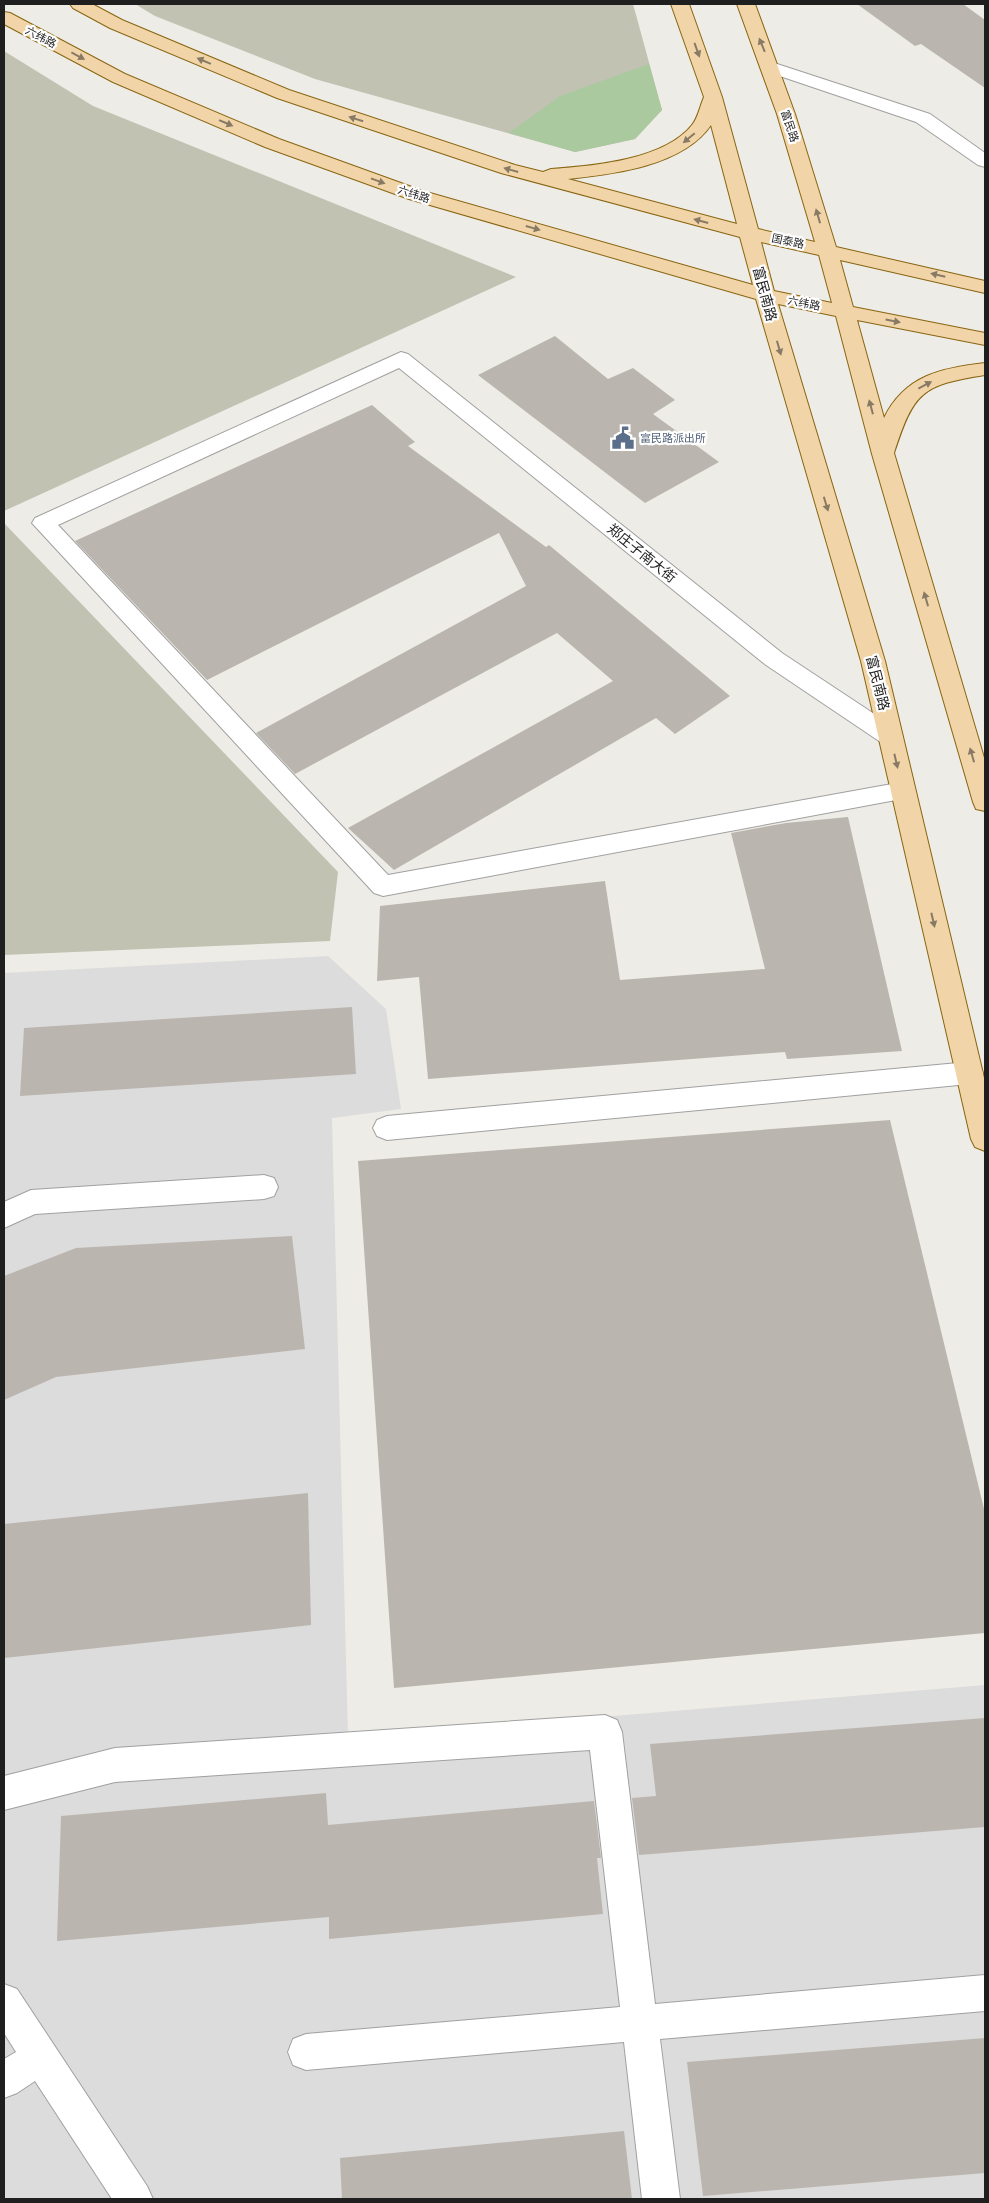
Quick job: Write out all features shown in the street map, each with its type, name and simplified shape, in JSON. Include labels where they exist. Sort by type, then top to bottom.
[{"type":"main road","points":[[79,4],[116,24],[283,94],[534,176],[748,233],[714,97],[680,4]]},
{"type":"main road","name":"富民路","points":[[746,4],[771,68],[828,250],[883,454]]},
{"type":"main road","name":"六纬路","points":[[4,17],[120,78],[272,143],[416,195],[766,296],[845,312]]},
{"type":"main road","points":[[534,176],[571,174],[612,167],[651,158],[677,148],[700,129],[714,97]]},
{"type":"main road","name":"富民南路","points":[[748,233],[778,344],[873,661],[985,1138]]},
{"type":"main road","name":"国泰路","points":[[748,233],[828,250]]},
{"type":"main road","points":[[828,250],[985,287]]},
{"type":"main road","points":[[845,312],[985,339]]},
{"type":"main road","points":[[985,369],[943,375],[911,392],[898,411],[883,454],[985,802]]},
{"type":"street","points":[[771,68],[923,118],[985,161]]},
{"type":"street","name":"郑庄子南大街","points":[[891,737],[774,659],[401,359],[43,523],[383,886],[903,791]]},
{"type":"street","points":[[387,1128],[969,1073]]},
{"type":"street","points":[[4,1216],[31,1202],[264,1187]]},
{"type":"street","points":[[4,1793],[115,1765],[605,1732],[661,2199]]},
{"type":"street","points":[[306,2052],[985,1993]]},
{"type":"street","points":[[4,2002],[134,2199]]},
{"type":"street","points":[[4,2080],[40,2057]]},
{"type":"shaded area","points":[[135,4],[633,4],[662,110],[635,139],[575,152],[315,79],[155,16]]},
{"type":"shaded area","points":[[4,51],[93,106],[516,277],[4,511]]},
{"type":"shaded area","points":[[4,523],[338,872],[330,941],[4,955]]},
{"type":"shaded area","points":[[328,956],[386,1009],[401,1109],[332,1118],[348,1738],[985,1685],[985,2199],[4,2199],[4,973]]},
{"type":"green space","points":[[649,64],[662,110],[635,139],[575,152],[509,133],[560,96]]},
{"type":"building","points":[[857,4],[963,4],[985,20],[985,88],[921,44],[915,46]]},
{"type":"building","name":"富民路派出所","points":[[555,336],[608,379],[633,368],[675,400],[653,414],[719,462],[645,503],[478,375]]},
{"type":"building","points":[[372,405],[415,442],[408,446],[546,547],[549,545],[730,696],[675,734],[656,718],[394,870],[348,828],[613,681],[557,633],[295,774],[256,733],[526,586],[499,533],[207,680],[75,541]]},
{"type":"building","points":[[848,817],[902,1051],[787,1059],[785,1052],[428,1079],[419,977],[377,981],[380,906],[605,881],[620,980],[765,969],[731,833],[786,823]]},
{"type":"building","points":[[352,1007],[356,1074],[20,1096],[24,1028]]},
{"type":"building","points":[[890,1120],[985,1513],[985,1633],[394,1688],[358,1161]]},
{"type":"building","points":[[292,1236],[305,1349],[56,1377],[4,1400],[4,1276],[76,1248]]},
{"type":"building","points":[[308,1493],[311,1625],[4,1658],[4,1524]]},
{"type":"building","points":[[985,1718],[985,1827],[639,1855],[632,1798],[656,1796],[650,1744]]},
{"type":"building","points":[[326,1793],[328,1825],[594,1801],[601,1858],[597,1858],[603,1914],[329,1939],[329,1917],[57,1941],[61,1816]]},
{"type":"building","points":[[985,2038],[985,2173],[703,2196],[687,2062]]},
{"type":"building","points":[[624,2131],[632,2199],[342,2199],[340,2158]]},
{"type":"place","name":"富民路派出所","points":[[623,438]]}]
